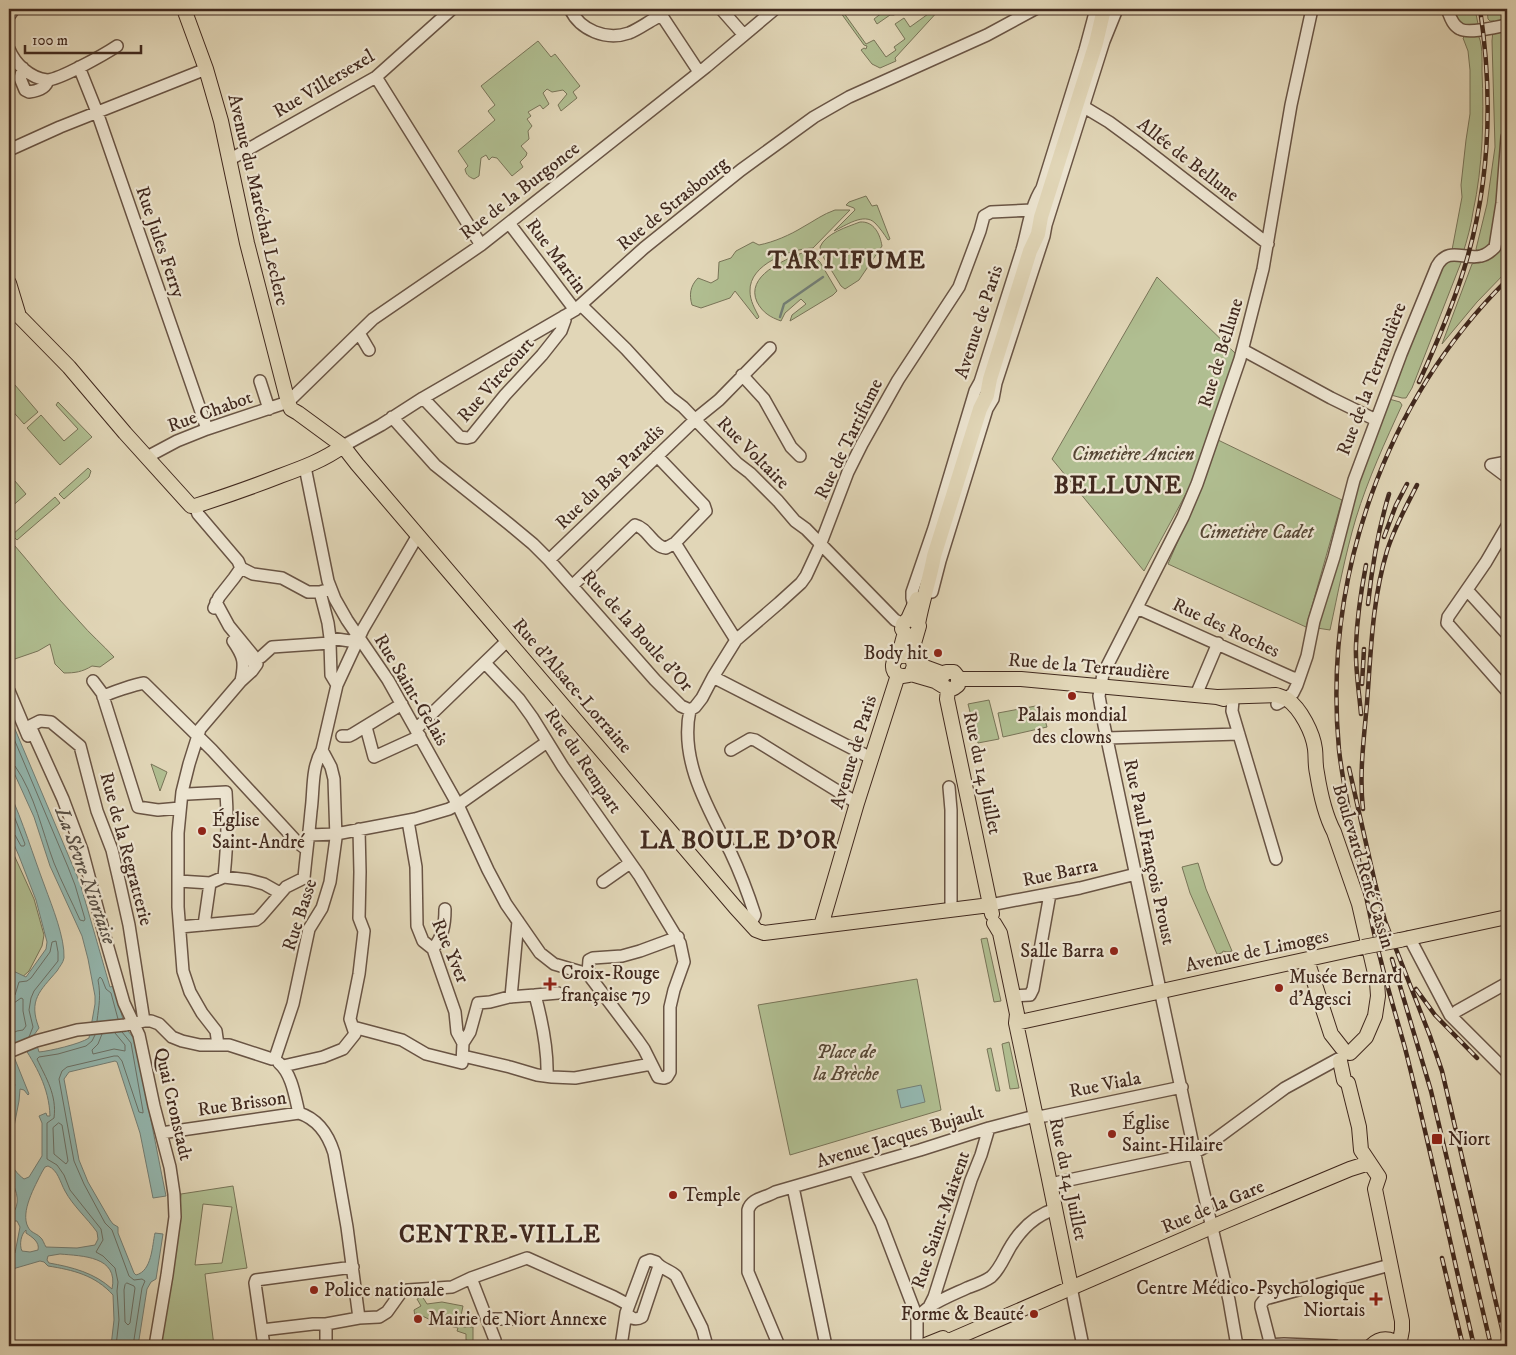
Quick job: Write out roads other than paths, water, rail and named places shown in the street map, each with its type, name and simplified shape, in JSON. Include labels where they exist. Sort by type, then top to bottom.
[{"type":"main road","name":"Avenue du Maréchal Leclerc","points":[[184,9],[206,69],[221,121],[247,243],[288,402]]},
{"type":"main road","name":"Avenue de Paris","points":[[912,626],[931,575],[955,499],[980,408],[987,395],[994,374],[1030,251],[1038,234],[1038,213],[1069,129],[1094,49],[1104,9]]},
{"type":"main road","name":"Avenue de Paris","points":[[1094,49],[1111,9]]},
{"type":"main road","points":[[9,283],[14,315],[69,368],[192,506],[234,494],[305,467],[332,454],[343,446]]},
{"type":"main road","name":"Rue d'Alsace-Lorraine","points":[[288,402],[291,409],[349,452],[357,464],[760,933],[821,926]]},
{"type":"main road","points":[[332,454],[347,458],[357,464]]},
{"type":"main road","name":"Avenue de Paris","points":[[821,926],[871,758],[906,665],[914,606],[925,573],[938,550]]},
{"type":"main road","name":"Rue de la Terraudière","points":[[906,665],[935,681],[1021,679],[1217,697],[1280,699]]},
{"type":"main road","name":"Rue du 14 Juillet","points":[[948,682],[947,699],[994,923],[994,935],[1007,998],[1012,1015],[1016,1021]]},
{"type":"main road","name":"Rue de la Terraudière","points":[[1217,697],[1252,705],[1280,699]]},
{"type":"main road","name":"Boulevard René Cassin","points":[[1280,699],[1296,708],[1312,738],[1315,748],[1316,769],[1331,825],[1359,904],[1377,982],[1378,996],[1375,1016],[1368,1032],[1343,1055]]},
{"type":"main road","points":[[821,926],[990,905]]},
{"type":"main road","name":"Avenue de Limoges","points":[[1016,1021],[1507,917]]},
{"type":"main road","name":"Rue du 14 Juillet","points":[[994,923],[1000,933],[1035,1116],[1071,1287]]},
{"type":"main road","points":[[1307,960],[1331,1034],[1343,1055],[1344,1080],[1348,1083],[1359,1127],[1366,1140],[1370,1164],[1370,1185],[1375,1189],[1402,1321],[1402,1330],[1395,1344],[1378,1341],[1371,1346]]},
{"type":"main road","name":"Rue de la Gare","points":[[936,1346],[1350,1169],[1370,1164]]},
{"type":"main road","name":"Rue de la Gare","points":[[922,1346],[1062,1288],[1071,1287]]},
{"type":"street","points":[[9,16],[14,9]]},
{"type":"street","name":"Rue Villersexel","points":[[229,160],[376,77],[452,9]]},
{"type":"street","points":[[570,9],[585,28],[604,34],[628,33],[660,17],[664,19],[699,72]]},
{"type":"street","points":[[721,9],[743,34]]},
{"type":"street","name":"Rue de la Burgonce","points":[[288,402],[358,333],[382,313],[481,245],[699,72],[775,9]]},
{"type":"street","name":"Rue de Strasbourg","points":[[343,446],[578,307],[644,248],[741,170],[814,117],[849,98],[987,35],[1035,9]]},
{"type":"street","name":"Avenue de Paris","points":[[955,499],[993,399],[996,383],[994,374],[1082,113],[1094,49],[1096,9]]},
{"type":"street","name":"Avenue de Paris","points":[[914,606],[912,598],[914,585],[932,535],[975,391],[980,382],[1020,256],[1038,213],[1037,195],[1042,188],[1094,49],[1117,9]]},
{"type":"street","name":"Rue de Bellune","points":[[1100,687],[1103,674],[1183,518],[1197,484],[1242,350],[1263,269],[1291,106],[1312,9]]},
{"type":"street","points":[[1447,9],[1454,24],[1466,31],[1507,25]]},
{"type":"street","points":[[10,53],[23,68],[36,76],[48,80],[59,77],[117,46]]},
{"type":"street","name":"Rue Jules Ferry","points":[[79,67],[97,112],[207,429]]},
{"type":"street","points":[[23,68],[20,78],[25,90],[29,92],[44,88],[48,80]]},
{"type":"street","points":[[9,150],[97,112],[206,69]]},
{"type":"street","points":[[376,77],[481,245]]},
{"type":"street","name":"Avenue de Paris","points":[[1069,129],[1082,113]]},
{"type":"street","name":"Allée de Bellune","points":[[1082,113],[1110,122],[1268,244]]},
{"type":"street","name":"Rue de la Terraudière","points":[[1280,699],[1293,693],[1300,678],[1354,480],[1404,346],[1440,261],[1443,257],[1451,255],[1483,256],[1495,247],[1502,204],[1507,137]]},
{"type":"street","name":"Rue de Tartifume","points":[[690,710],[699,703],[713,676],[736,640],[801,583],[813,564],[848,472],[898,380],[959,287],[984,216],[991,212],[1038,213]]},
{"type":"street","name":"Rue Martin","points":[[509,223],[578,307]]},
{"type":"street","name":"Rue Voltaire","points":[[578,307],[626,349],[670,397],[683,407],[737,463],[750,473],[790,516],[806,529],[895,620],[912,626]]},
{"type":"street","name":"Rue Virecourt","points":[[423,398],[460,437],[467,438],[472,436],[561,331],[564,316]]},
{"type":"street","points":[[358,333],[369,350]]},
{"type":"street","name":"Rue du Bas Paradis","points":[[549,560],[695,420],[719,400],[770,348]]},
{"type":"street","points":[[1242,350],[1376,420]]},
{"type":"street","points":[[742,375],[764,399],[792,447],[800,456]]},
{"type":"street","points":[[260,381],[269,409]]},
{"type":"street","name":"Rue Chabot","points":[[144,454],[207,429],[288,402]]},
{"type":"street","name":"Rue de la Boule d'Or","points":[[392,417],[435,465],[533,544],[666,691],[681,706],[690,710],[688,731],[694,776],[745,887],[755,916],[749,922]]},
{"type":"street","points":[[572,586],[635,526],[640,527],[661,548],[666,548],[675,543],[704,514],[705,508],[657,456]]},
{"type":"street","points":[[1480,458],[1507,477]]},
{"type":"street","points":[[1491,465],[1507,462]]},
{"type":"street","name":"Rue Saint-Gelais","points":[[305,467],[322,554],[325,590],[388,680],[458,805],[498,891],[540,953],[554,964],[588,974]]},
{"type":"street","points":[[195,506],[198,514],[238,561],[241,568],[253,574],[282,578],[308,592],[325,590],[331,675],[337,685]]},
{"type":"street","points":[[1506,532],[1448,616],[1447,623],[1507,691]]},
{"type":"street","points":[[180,926],[256,920],[289,885],[304,878],[314,768],[328,732],[337,685],[359,638],[418,535]]},
{"type":"street","points":[[675,543],[736,640]]},
{"type":"street","points":[[241,568],[219,596],[214,608],[215,615],[244,660],[241,681]]},
{"type":"street","points":[[1467,590],[1507,634]]},
{"type":"street","points":[[216,602],[229,626],[256,659],[257,664],[200,730],[182,792],[180,808],[178,833],[183,971],[190,992],[202,1013],[216,1031],[218,1045]]},
{"type":"street","name":"Rue des Roches","points":[[1138,608],[1293,678],[1300,678]]},
{"type":"street","points":[[244,660],[261,657],[272,647],[330,641],[350,641],[359,638]]},
{"type":"street","points":[[366,727],[374,757],[418,733],[508,640]]},
{"type":"street","points":[[1196,695],[1218,643]]},
{"type":"street","name":"Rue du Rempart","points":[[485,663],[520,699],[563,768],[630,862],[678,937],[684,962],[670,1007],[670,1072],[667,1077],[658,1077],[651,1064]]},
{"type":"street","points":[[713,676],[871,758]]},
{"type":"street","points":[[93,681],[102,693],[138,807],[158,810],[180,808]]},
{"type":"street","points":[[103,698],[108,693],[115,693],[144,683],[198,735],[306,849]]},
{"type":"street","name":"Rue Paul François Proust","points":[[1100,687],[1100,702],[1107,738],[1195,1152],[1229,1300],[1237,1346]]},
{"type":"street","points":[[9,691],[89,881],[124,1003],[134,1023]]},
{"type":"street","points":[[1233,701],[1232,711],[1276,859]]},
{"type":"street","points":[[342,736],[349,736],[366,727],[402,704]]},
{"type":"street","name":"Rue de la Regratterie","points":[[89,881],[82,850],[63,799],[30,726],[40,721],[50,722],[80,746],[97,811],[112,850],[129,925],[134,1023]]},
{"type":"street","points":[[1107,738],[1239,734]]},
{"type":"street","points":[[731,750],[750,739],[755,740],[857,803]]},
{"type":"street","points":[[309,834],[336,834],[408,821],[458,805],[547,742]]},
{"type":"street","name":"Rue Basse","points":[[279,1062],[309,929],[322,908],[330,882],[336,834],[334,779],[331,766],[322,750]]},
{"type":"street","points":[[224,877],[227,846],[226,792],[235,775]]},
{"type":"street","points":[[949,787],[952,910]]},
{"type":"street","points":[[182,792],[188,794],[226,792]]},
{"type":"street","name":"Rue Yver","points":[[408,821],[416,867],[418,926],[423,941],[433,949],[455,1012],[457,1032],[463,1043],[462,1060]]},
{"type":"street","points":[[279,1062],[324,1057],[343,1049],[355,1034],[350,1020],[359,974],[364,931],[359,918],[359,829]]},
{"type":"street","points":[[603,882],[630,862]]},
{"type":"street","name":"Rue Barra","points":[[990,905],[1050,894],[1136,874]]},
{"type":"street","points":[[179,881],[210,884],[224,877],[264,884],[280,893]]},
{"type":"street","points":[[204,925],[210,884]]},
{"type":"street","points":[[1013,996],[1030,996],[1034,989],[1050,894]]},
{"type":"street","points":[[433,949],[441,939],[445,909]]},
{"type":"street","points":[[511,997],[518,920]]},
{"type":"street","points":[[353,1027],[402,1040],[426,1054],[510,1067],[537,1075],[575,1078],[651,1064],[644,1049],[588,974],[589,960],[593,958],[622,956],[678,937]]},
{"type":"street","points":[[1404,938],[1450,1015],[1507,1072]]},
{"type":"street","points":[[1457,1011],[1507,983]]},
{"type":"street","points":[[463,1043],[470,1032],[478,1003],[511,997],[558,993]]},
{"type":"street","points":[[535,995],[541,1018],[547,1076]]},
{"type":"street","points":[[9,1052],[36,1041],[91,1028],[151,1021],[159,1024],[172,1037],[182,1041],[200,1045],[232,1046],[272,1058],[279,1062],[289,1078],[298,1113],[308,1116],[320,1125],[331,1144],[336,1163],[353,1267],[359,1318]]},
{"type":"street","name":"Quai Cronstadt","points":[[134,1023],[139,1035],[170,1167],[174,1194],[174,1224],[155,1346]]},
{"type":"street","points":[[1050,1184],[1189,1155],[1285,1088],[1343,1055]]},
{"type":"street","name":"Rue Viala","points":[[1035,1116],[1044,1116],[1182,1087]]},
{"type":"street","name":"Rue Brisson","points":[[161,1133],[298,1113]]},
{"type":"street","name":"Avenue Jacques Bujault","points":[[779,1346],[748,1272],[749,1207],[754,1200],[989,1128],[1035,1116]]},
{"type":"street","name":"Rue Saint-Maixent","points":[[917,1317],[929,1307],[939,1284],[989,1128]]},
{"type":"street","points":[[854,1169],[881,1223],[917,1317],[917,1342],[918,1345],[922,1346]]},
{"type":"street","points":[[793,1187],[826,1346]]},
{"type":"street","points":[[929,1307],[993,1275],[1023,1229],[1044,1213],[1055,1209]]},
{"type":"street","points":[[262,1330],[379,1317],[387,1312],[402,1291],[452,1287],[471,1278],[527,1258],[614,1297],[627,1309],[633,1319],[638,1319],[642,1317],[654,1263]]},
{"type":"street","points":[[621,1346],[627,1309],[645,1262],[654,1263],[676,1276],[702,1328],[707,1346]]},
{"type":"street","points":[[1270,1345],[1261,1307],[1265,1299],[1390,1265]]},
{"type":"street","points":[[264,1346],[256,1280],[353,1267]]},
{"type":"street","points":[[471,1278],[496,1346]]},
{"type":"street","name":"Rue du 14 Juillet","points":[[1071,1287],[1083,1346]]},
{"type":"street","points":[[487,1319],[521,1319]]},
{"type":"street","points":[[326,1324],[326,1346]]},
{"type":"street","points":[[1243,1346],[1308,1344],[1335,1346]]},
{"type":"water","points":[[9,715],[80,883],[110,987],[114,986],[125,1027],[135,1040],[166,1196],[153,1198],[140,1133],[117,1062],[69,1072],[64,1079],[79,1160],[88,1182],[110,1220],[118,1227],[118,1233],[136,1275],[145,1269],[148,1263],[155,1233],[163,1234],[156,1279],[151,1282],[147,1289],[138,1346],[111,1346],[114,1320],[113,1295],[91,1278],[66,1269],[48,1266],[40,1261],[13,1269],[9,1275],[9,1245],[12,1253],[15,1253],[20,1227],[17,1221],[14,1221],[11,1225],[9,1238],[9,1219],[15,1210],[17,1198],[14,1186],[9,1179],[9,1159],[21,1177],[24,1179],[29,1177],[42,1156],[42,1123],[39,1116],[46,1113],[47,1116],[50,1116],[44,1086],[32,1060],[21,1042],[10,1047],[29,1094],[20,1089],[9,1152],[9,1090],[13,1089],[15,1085],[9,1071],[9,995],[13,985],[9,969],[26,977],[46,949],[47,942],[36,900],[9,833],[9,791],[54,913],[64,950],[62,963],[41,990],[35,1003],[39,1028],[34,1035],[39,1052],[65,1047],[89,1038],[95,996],[82,936],[50,866],[34,817],[9,766]],"holes":[[[48,1166],[56,1173],[68,1196],[97,1232],[98,1239],[95,1245],[77,1248],[46,1247],[41,1238],[28,1227],[26,1214],[29,1199],[42,1172]],[[26,1230],[26,1233],[37,1242],[38,1250],[22,1251],[21,1243]],[[60,1254],[88,1257],[97,1260],[110,1270],[113,1278],[112,1289],[105,1283],[83,1272],[49,1263],[47,1260],[48,1256]]]},
{"type":"water","points":[[921,1085],[925,1102],[901,1108],[897,1090]]},
{"type":"waterway","points":[[780,317],[784,304],[823,277]]},
{"type":"railway","points":[[1419,382],[1459,284],[1473,237],[1479,205],[1487,140],[1488,107],[1487,74],[1480,9]]},
{"type":"railway","points":[[1474,1346],[1414,1085],[1368,906],[1339,750],[1337,685],[1341,621],[1353,558],[1371,496],[1396,437],[1427,381],[1464,328],[1507,280]]},
{"type":"railway","points":[[1384,537],[1396,505],[1407,484]]},
{"type":"railway","points":[[1363,809],[1362,756],[1378,589],[1390,542],[1417,485]]},
{"type":"railway","points":[[1368,604],[1376,549],[1389,494]]},
{"type":"railway","points":[[1361,714],[1356,645],[1366,565]]},
{"type":"railway","points":[[1362,684],[1364,649]]},
{"type":"railway","points":[[1349,768],[1385,921],[1442,1071],[1506,1346]]},
{"type":"railway","points":[[1392,959],[1431,1091],[1491,1346]]},
{"type":"railway","points":[[1416,989],[1435,1015],[1477,1058]]},
{"type":"railway","points":[[1442,1258],[1463,1346]]},
{"type":"place","name":"Body hit","points":[[938,653]]},
{"type":"place","name":"Palais mondial des clowns","points":[[1072,696]]},
{"type":"place","name":"Église Saint-André","points":[[202,831]]},
{"type":"place","name":"Salle Barra","points":[[1114,951]]},
{"type":"place","name":"Croix-Rouge française 79","points":[[550,984]]},
{"type":"place","name":"Musée Bernard d'Agesci","points":[[1279,988]]},
{"type":"place","name":"Église Saint-Hilaire","points":[[1112,1134]]},
{"type":"place","name":"Niort","points":[[1437,1139]]},
{"type":"place","name":"Temple","points":[[673,1195]]},
{"type":"place","name":"Police nationale","points":[[314,1290]]},
{"type":"place","name":"Centre Médico-Psychologique Niortais","points":[[1376,1299]]},
{"type":"place","name":"Forme & Beauté","points":[[1034,1314]]},
{"type":"place","name":"Mairie de Niort Annexe","points":[[418,1319]]},
{"type":"district","name":"TARTIFUME","points":[[847,261]]},
{"type":"district","name":"BELLUNE","points":[[1118,486]]},
{"type":"district","name":"LA BOULE D'OR","points":[[739,841]]},
{"type":"district","name":"CENTRE-VILLE","points":[[500,1235]]},
{"type":"park label","name":"Cimetière Ancien","points":[[1133,454]]},
{"type":"park label","name":"Cimetière Cadet","points":[[1256,532]]},
{"type":"park label","name":"Place de la Brèche","points":[[846,1063]]},
{"type":"water label","name":"La Sèvre Niortaise","points":[[85,876]]}]
